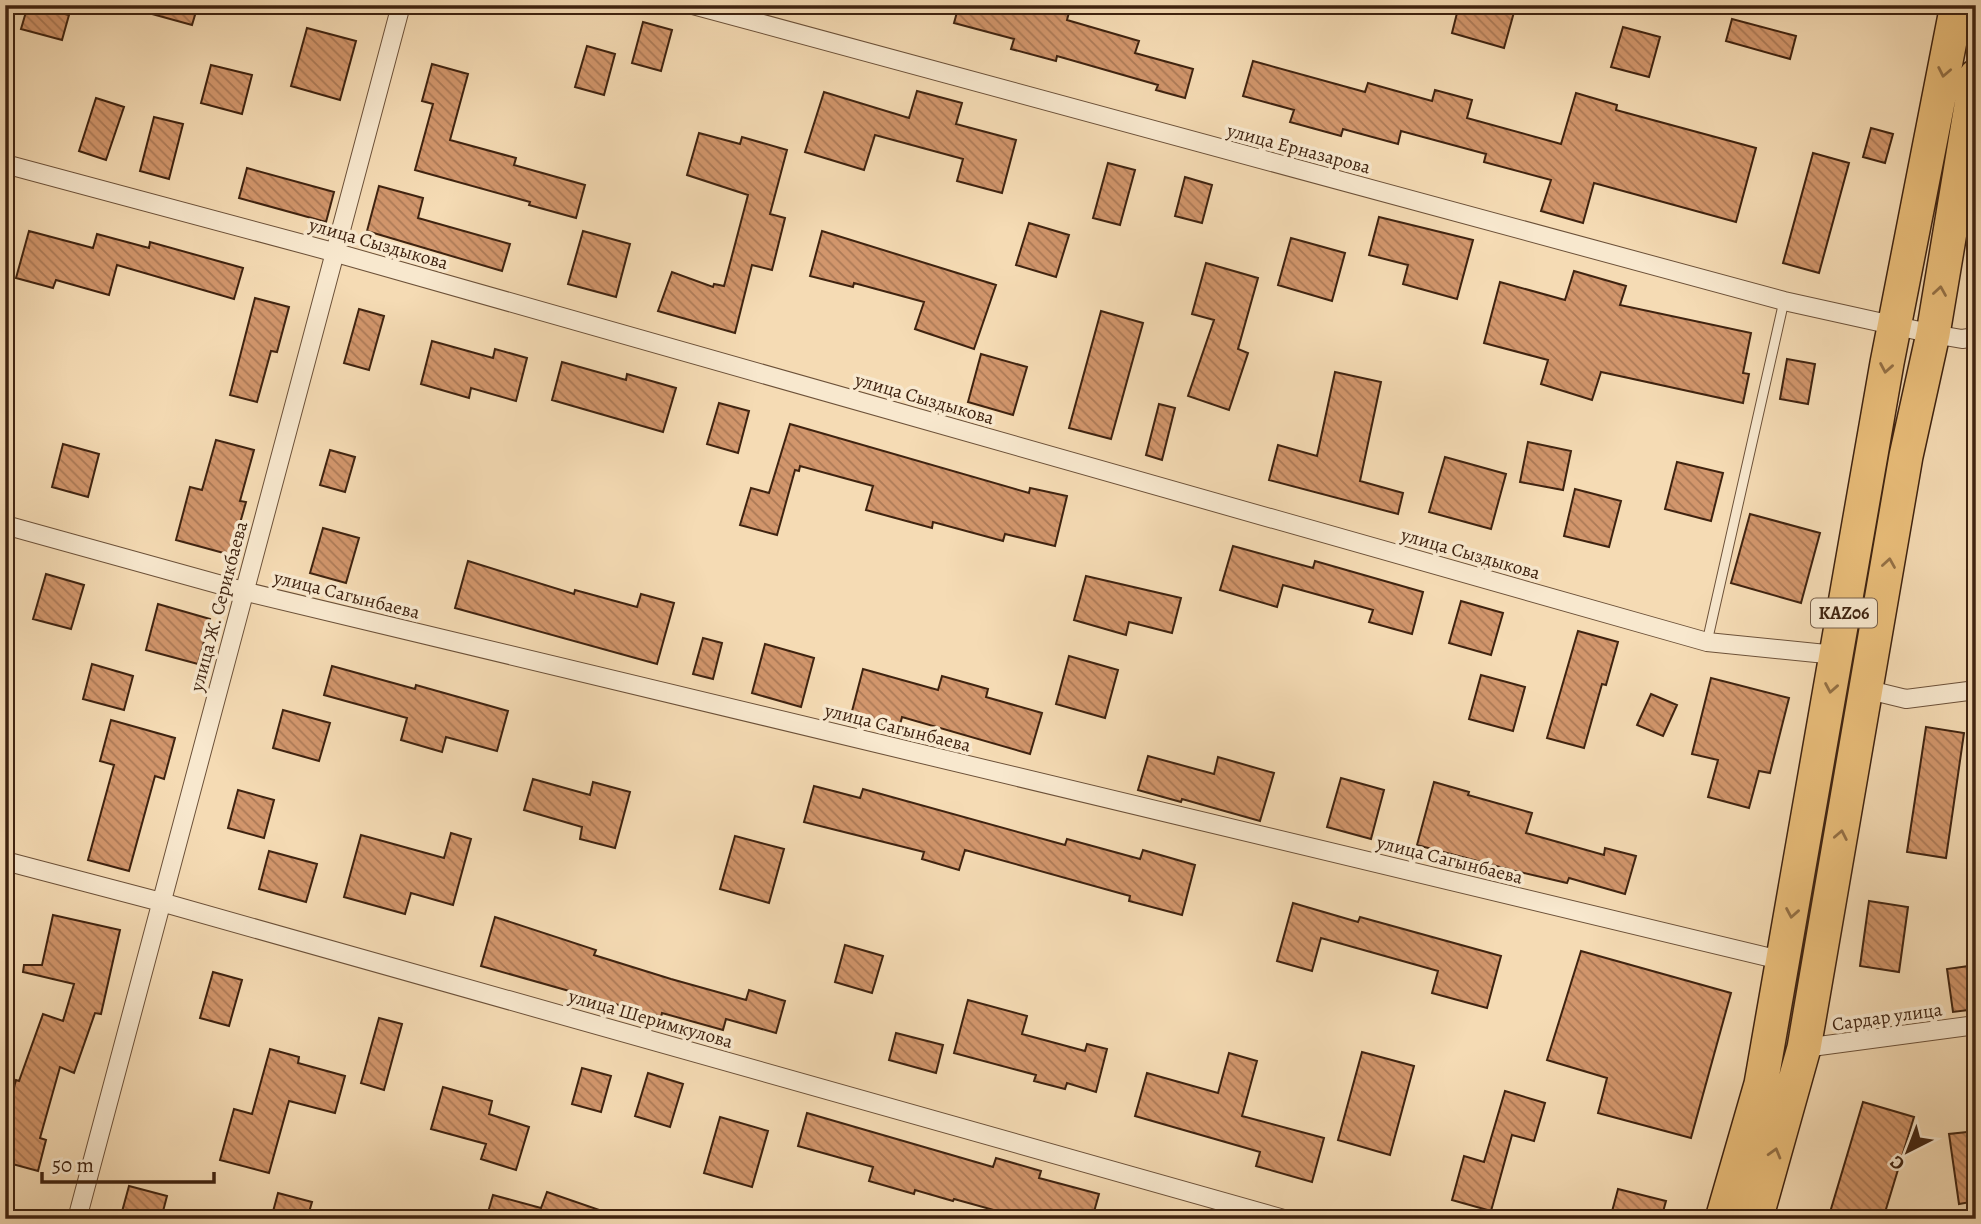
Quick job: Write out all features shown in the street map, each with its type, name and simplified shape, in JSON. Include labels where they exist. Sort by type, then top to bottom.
[{"type":"highway","name":"KАZ06","points":[[1722,1219],[1761,1084],[1895,324],[1957,5]]},
{"type":"highway","name":"KАZ06","points":[[1756,1219],[1804,1048],[1868,690],[1906,456],[1933,334],[1976,76]]},
{"type":"street","name":"улица Ж. Серикбаева","points":[[77,1219],[401,5]]},
{"type":"street","name":"улица Ерназарова","points":[[693,5],[1784,301],[1933,334],[1962,339],[1976,337]]},
{"type":"street","name":"улица Сыздыкова","points":[[5,164],[333,252],[1707,642],[1836,655]]},
{"type":"street","name":"улица Сагынбаева","points":[[5,525],[243,591],[1784,961]]},
{"type":"street","points":[[1868,690],[1906,699],[1976,690]]},
{"type":"street","name":"улица Шеримкулова","points":[[5,862],[161,902],[1284,1219]]},
{"type":"street","name":"Сардар улица","points":[[1804,1048],[1976,1025]]},
{"type":"street","points":[[5,1217],[13,1219]]},
{"type":"lane","points":[[1707,642],[1784,301]]},
{"type":"building","points":[[28,5],[69,15],[62,40],[21,29]]},
{"type":"building","points":[[141,5],[198,5],[192,25],[141,11]]},
{"type":"building","points":[[959,5],[1071,5],[1067,20],[1139,41],[1135,53],[1193,69],[1185,98],[1156,90],[1158,85],[1057,56],[1056,61],[1011,49],[1014,39],[954,23]]},
{"type":"building","points":[[1459,5],[1516,5],[1504,48],[1452,33]]},
{"type":"building","points":[[1732,19],[1796,36],[1790,59],[1726,41]]},
{"type":"building","points":[[643,22],[672,30],[661,71],[632,63]]},
{"type":"building","points":[[1623,27],[1660,37],[1649,77],[1611,67]]},
{"type":"building","points":[[307,28],[356,41],[340,100],[291,86]]},
{"type":"building","points":[[587,46],[615,54],[604,95],[575,87]]},
{"type":"building","points":[[1253,61],[1365,92],[1368,83],[1432,101],[1435,90],[1472,100],[1467,118],[1561,144],[1576,93],[1617,105],[1616,110],[1756,148],[1736,222],[1594,183],[1583,223],[1541,211],[1551,180],[1484,162],[1486,154],[1401,131],[1398,144],[1343,129],[1341,136],[1290,122],[1294,110],[1243,96]]},
{"type":"building","points":[[432,64],[468,74],[450,140],[516,158],[514,165],[585,185],[576,218],[529,205],[530,202],[415,170],[433,104],[422,101]]},
{"type":"building","points":[[211,65],[252,75],[242,114],[201,103]]},
{"type":"building","points":[[917,91],[962,103],[956,124],[1016,140],[1002,193],[957,181],[963,159],[875,135],[864,170],[805,152],[824,92],[909,118]]},
{"type":"building","points":[[96,98],[124,107],[106,160],[79,151]]},
{"type":"building","points":[[154,117],[183,124],[169,179],[140,171]]},
{"type":"building","points":[[1871,128],[1893,134],[1885,163],[1863,157]]},
{"type":"building","points":[[699,133],[740,144],[742,137],[787,150],[770,214],[785,218],[772,270],[752,265],[735,333],[658,311],[672,272],[713,287],[714,284],[724,286],[748,195],[687,175]]},
{"type":"building","points":[[1813,153],[1849,163],[1819,273],[1783,263]]},
{"type":"building","points":[[1108,163],[1135,170],[1120,225],[1093,218]]},
{"type":"building","points":[[247,168],[334,192],[326,222],[239,198]]},
{"type":"building","points":[[1185,177],[1212,185],[1202,223],[1175,216]]},
{"type":"building","points":[[379,186],[423,198],[418,218],[510,244],[502,271],[367,231]]},
{"type":"building","points":[[1379,217],[1473,240],[1457,299],[1403,284],[1408,265],[1369,255]]},
{"type":"building","points":[[1029,223],[1069,235],[1056,277],[1016,265]]},
{"type":"building","points":[[29,231],[93,248],[97,234],[149,248],[150,242],[243,268],[234,299],[117,265],[109,295],[56,280],[53,288],[16,278]]},
{"type":"building","points":[[583,231],[630,244],[616,297],[568,284]]},
{"type":"building","points":[[822,231],[996,285],[974,349],[915,329],[924,302],[854,283],[853,287],[810,276]]},
{"type":"building","points":[[1291,238],[1345,253],[1332,301],[1278,285]]},
{"type":"building","points":[[1206,263],[1258,278],[1238,349],[1248,353],[1229,410],[1188,396],[1214,320],[1192,314]]},
{"type":"building","points":[[1574,271],[1626,286],[1620,305],[1751,333],[1743,373],[1749,374],[1743,403],[1601,372],[1592,400],[1541,384],[1548,360],[1484,343],[1500,282],[1565,300]]},
{"type":"building","points":[[255,298],[289,307],[277,352],[271,351],[257,402],[230,395]]},
{"type":"building","points":[[359,309],[384,316],[369,370],[344,363]]},
{"type":"building","points":[[1101,311],[1143,323],[1111,439],[1069,428]]},
{"type":"building","points":[[432,341],[493,358],[495,349],[527,358],[516,401],[471,388],[469,398],[421,384]]},
{"type":"building","points":[[981,354],[1027,367],[1013,415],[968,402]]},
{"type":"building","points":[[1787,359],[1815,364],[1808,404],[1780,399]]},
{"type":"building","points":[[562,362],[626,380],[627,374],[676,388],[663,432],[552,400]]},
{"type":"building","points":[[1335,372],[1381,382],[1360,481],[1403,493],[1398,514],[1269,480],[1278,445],[1317,456]]},
{"type":"building","points":[[719,403],[749,411],[738,453],[707,444]]},
{"type":"building","points":[[1159,404],[1175,408],[1162,460],[1146,455]]},
{"type":"building","points":[[790,424],[1029,493],[1030,488],[1067,496],[1055,546],[1005,534],[1003,541],[933,522],[932,528],[866,510],[873,486],[800,466],[799,471],[795,470],[777,535],[740,525],[751,488],[769,493]]},
{"type":"building","points":[[216,440],[254,450],[240,501],[246,502],[231,555],[176,540],[190,487],[202,490]]},
{"type":"building","points":[[1528,442],[1571,451],[1563,490],[1520,482]]},
{"type":"building","points":[[63,444],[99,454],[88,497],[52,487]]},
{"type":"building","points":[[330,450],[355,457],[345,492],[320,485]]},
{"type":"building","points":[[1445,457],[1506,474],[1491,529],[1429,512]]},
{"type":"building","points":[[1677,462],[1723,473],[1711,521],[1665,509]]},
{"type":"building","points":[[1575,489],[1621,501],[1609,547],[1564,536]]},
{"type":"building","points":[[1750,514],[1820,533],[1801,603],[1731,583]]},
{"type":"building","points":[[323,528],[359,538],[346,583],[310,573]]},
{"type":"building","points":[[1233,546],[1313,568],[1315,561],[1423,592],[1412,634],[1369,622],[1373,610],[1283,585],[1277,607],[1220,590]]},
{"type":"building","points":[[468,561],[574,594],[575,590],[637,607],[641,594],[674,603],[657,664],[455,608]]},
{"type":"building","points":[[46,574],[84,585],[71,629],[33,619]]},
{"type":"building","points":[[1086,576],[1181,598],[1172,633],[1129,622],[1126,635],[1074,620]]},
{"type":"building","points":[[1461,601],[1503,613],[1491,655],[1449,643]]},
{"type":"building","points":[[158,604],[210,619],[198,664],[146,650]]},
{"type":"building","points":[[1578,631],[1618,642],[1606,685],[1602,684],[1584,748],[1547,738]]},
{"type":"building","points":[[703,638],[722,643],[713,679],[693,674]]},
{"type":"building","points":[[765,644],[814,658],[801,707],[752,693]]},
{"type":"building","points":[[1069,656],[1118,670],[1105,718],[1056,704]]},
{"type":"building","points":[[92,664],[133,676],[124,710],[83,699]]},
{"type":"building","points":[[332,666],[415,689],[416,685],[508,711],[497,751],[446,737],[442,752],[401,740],[407,718],[324,695]]},
{"type":"building","points":[[863,669],[938,690],[942,676],[988,689],[986,697],[1042,713],[1030,754],[902,717],[899,729],[851,715]]},
{"type":"building","points":[[1481,675],[1525,687],[1513,731],[1469,719]]},
{"type":"building","points":[[1711,678],[1789,698],[1770,773],[1759,771],[1749,808],[1708,797],[1718,760],[1692,754]]},
{"type":"building","points":[[1651,694],[1677,705],[1663,736],[1637,725]]},
{"type":"building","points":[[283,710],[330,723],[319,761],[273,748]]},
{"type":"building","points":[[111,720],[175,738],[164,779],[155,776],[129,871],[88,860],[114,765],[100,761]]},
{"type":"building","points":[[1926,727],[1964,733],[1946,858],[1907,852]]},
{"type":"building","points":[[1148,756],[1214,774],[1218,757],[1274,773],[1260,821],[1182,799],[1181,802],[1138,790]]},
{"type":"building","points":[[1341,778],[1384,790],[1371,839],[1327,827]]},
{"type":"building","points":[[533,779],[590,795],[593,782],[630,792],[615,848],[580,839],[582,827],[524,810]]},
{"type":"building","points":[[1434,782],[1469,792],[1468,795],[1532,813],[1526,833],[1604,855],[1605,848],[1636,856],[1625,894],[1569,878],[1567,883],[1515,871],[1417,845]]},
{"type":"building","points":[[814,786],[860,798],[863,789],[1065,845],[1067,839],[1140,859],[1143,850],[1195,865],[1182,915],[1129,901],[1130,896],[965,850],[959,870],[922,859],[924,852],[804,822]]},
{"type":"building","points":[[238,790],[274,800],[264,838],[228,828]]},
{"type":"building","points":[[451,833],[471,839],[453,905],[411,893],[405,914],[344,897],[361,835],[444,858]]},
{"type":"building","points":[[735,836],[784,849],[769,903],[720,889]]},
{"type":"building","points":[[269,851],[317,864],[306,902],[259,889]]},
{"type":"building","points":[[1869,901],[1908,907],[1899,972],[1860,966]]},
{"type":"building","points":[[1293,903],[1358,922],[1360,917],[1501,956],[1487,1008],[1432,993],[1438,971],[1321,938],[1312,971],[1277,961]]},
{"type":"building","points":[[53,915],[120,930],[101,1014],[95,1013],[74,1073],[60,1067],[40,1138],[46,1140],[38,1171],[5,1162],[5,1120],[16,1080],[19,1081],[43,1014],[63,1021],[74,984],[23,972],[24,965],[42,965]]},
{"type":"building","points":[[495,917],[596,950],[594,955],[671,979],[746,1000],[749,990],[785,1001],[776,1033],[726,1019],[723,1030],[662,1013],[661,1017],[481,966]]},
{"type":"building","points":[[845,945],[883,956],[872,993],[835,982]]},
{"type":"building","points":[[1581,951],[1731,993],[1691,1138],[1598,1113],[1607,1078],[1547,1060]]},
{"type":"building","points":[[1976,965],[1976,1009],[1953,1012],[1947,969]]},
{"type":"building","points":[[213,972],[242,980],[229,1026],[200,1018]]},
{"type":"building","points":[[968,1000],[1027,1016],[1022,1034],[1085,1051],[1087,1044],[1107,1049],[1096,1092],[1067,1083],[1065,1089],[1034,1081],[1036,1075],[954,1053]]},
{"type":"building","points":[[379,1018],[402,1024],[384,1090],[361,1083]]},
{"type":"building","points":[[896,1033],[943,1045],[936,1073],[889,1060]]},
{"type":"building","points":[[270,1049],[299,1057],[298,1063],[345,1076],[335,1113],[289,1101],[269,1173],[220,1160],[234,1109],[252,1114]]},
{"type":"building","points":[[1362,1052],[1414,1066],[1390,1155],[1338,1140]]},
{"type":"building","points":[[1229,1053],[1257,1061],[1242,1116],[1324,1138],[1312,1182],[1256,1166],[1260,1152],[1135,1116],[1147,1073],[1218,1093]]},
{"type":"building","points":[[582,1068],[611,1076],[601,1112],[572,1104]]},
{"type":"building","points":[[648,1073],[683,1084],[670,1127],[635,1116]]},
{"type":"building","points":[[443,1087],[492,1101],[489,1114],[529,1127],[516,1170],[481,1159],[486,1144],[431,1129]]},
{"type":"building","points":[[1505,1091],[1545,1103],[1534,1141],[1512,1135],[1491,1211],[1452,1200],[1464,1156],[1484,1162]]},
{"type":"building","points":[[1863,1102],[1914,1117],[1883,1219],[1828,1219]]},
{"type":"building","points":[[807,1113],[993,1167],[996,1158],[1041,1171],[1039,1178],[1099,1194],[1092,1219],[1026,1219],[954,1199],[953,1201],[915,1190],[914,1194],[869,1181],[873,1167],[798,1146]]},
{"type":"building","points":[[720,1117],[768,1131],[752,1187],[704,1173]]},
{"type":"building","points":[[1976,1131],[1976,1201],[1959,1204],[1949,1134]]},
{"type":"building","points":[[129,1186],[167,1196],[161,1219],[120,1219]]},
{"type":"building","points":[[1618,1189],[1666,1201],[1661,1219],[1610,1219]]},
{"type":"building","points":[[547,1192],[617,1216],[616,1219],[486,1219],[493,1195],[541,1208]]},
{"type":"building","points":[[278,1193],[312,1202],[307,1219],[271,1219]]}]
